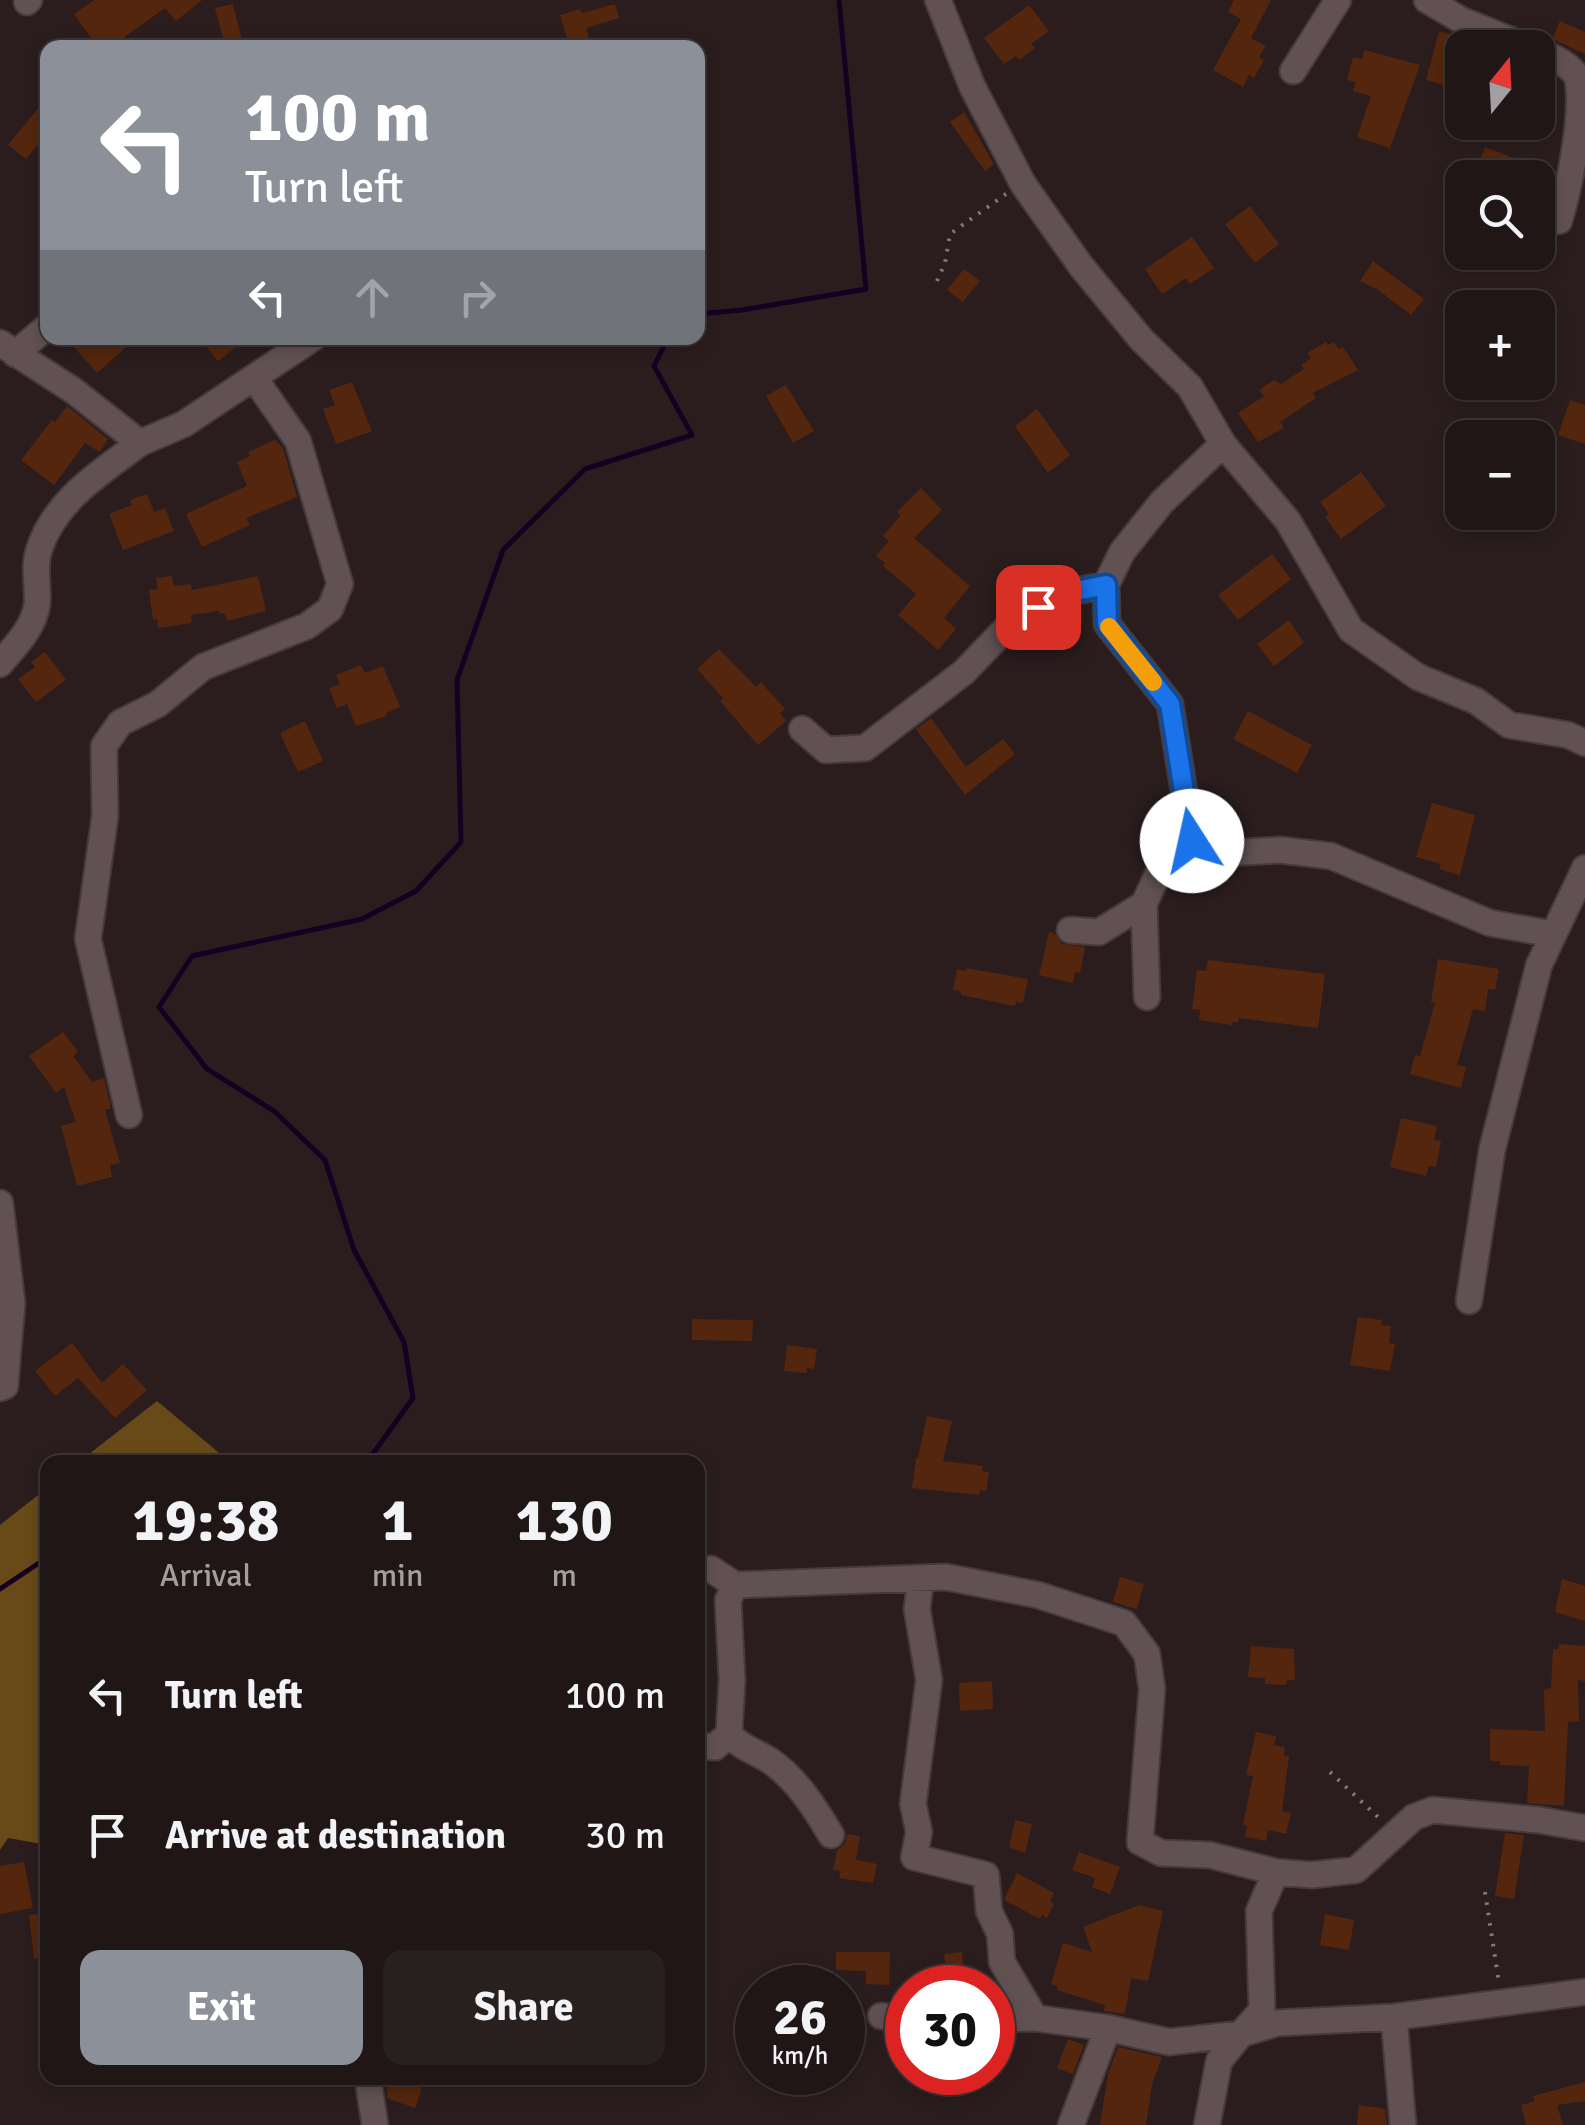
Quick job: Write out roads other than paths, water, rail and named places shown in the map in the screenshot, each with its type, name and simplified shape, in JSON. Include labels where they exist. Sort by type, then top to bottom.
[{"type":"street","points":[[938,0],[972,86],[1023,184],[1082,266],[1142,339],[1190,387],[1223,444],[1288,521],[1351,630],[1418,677],[1476,700],[1508,725],[1568,735],[1585,742]]},
{"type":"street","points":[[1293,70],[1338,0]]},
{"type":"street","points":[[1428,0],[1486,30]]},
{"type":"street","points":[[1555,58],[1563,61],[1584,88],[1584,136],[1559,221]]},
{"type":"street","points":[[40,330],[8,348],[140,443]]},
{"type":"street","points":[[0,664],[26,634],[36,608],[37,555],[63,506],[140,443],[184,424],[303,345]]},
{"type":"street","points":[[129,1115],[88,939],[105,816],[104,746],[120,722],[158,704],[203,668],[307,626],[330,609],[340,584],[298,441],[255,379]]},
{"type":"street","points":[[1192,841],[1170,704],[1107,624],[1106,585],[1122,552],[1162,502],[1223,444]]},
{"type":"street","points":[[802,729],[826,750],[865,748],[964,672],[1014,620],[1061,594],[1106,585]]},
{"type":"street","points":[[1148,997],[1144,904],[1162,865],[1192,841]]},
{"type":"street","points":[[1192,841],[1222,852],[1280,850],[1331,856],[1490,922],[1552,934]]},
{"type":"street","points":[[1469,1302],[1492,1150],[1539,966],[1585,868]]},
{"type":"street","points":[[1070,930],[1099,932],[1144,904]]},
{"type":"street","points":[[0,1202],[12,1303],[5,1386],[0,1388]]},
{"type":"street","points":[[705,1569],[712,1569],[736,1584],[946,1577],[1038,1595],[1124,1623],[1147,1654],[1152,1689],[1140,1842],[1161,1853],[1210,1855],[1276,1872],[1312,1875],[1356,1870],[1414,1818],[1433,1810],[1585,1828]]},
{"type":"street","points":[[921,1578],[917,1609],[929,1680],[913,1804],[918,1832],[914,1857],[986,1875],[989,1911],[1000,1934],[1002,1962],[1035,2018]]},
{"type":"street","points":[[705,1746],[715,1747],[729,1734],[732,1680],[728,1600],[736,1584]]},
{"type":"street","points":[[729,1734],[738,1744],[772,1762],[811,1800],[831,1835]]},
{"type":"street","points":[[1552,1822],[1585,1807]]},
{"type":"street","points":[[1207,2125],[1219,2061],[1262,2010],[1259,1912],[1276,1872]]},
{"type":"street","points":[[1015,2018],[1108,2028],[1169,2042],[1241,2034],[1277,2022],[1394,2016],[1585,1992]]},
{"type":"street","points":[[881,2016],[885,2016]]},
{"type":"street","points":[[1394,2016],[1403,2125]]},
{"type":"street","points":[[1071,2125],[1108,2028]]},
{"type":"street","points":[[369,2085],[375,2125]]},
{"type":"waterway","points":[[705,313],[866,289],[839,0]]},
{"type":"waterway","points":[[372,1455],[413,1398],[404,1342],[354,1250],[325,1160],[274,1111],[207,1069],[159,1007],[192,956],[362,919],[416,891],[461,842],[457,680],[503,550],[585,469],[692,435],[654,366],[664,345]]},
{"type":"waterway","points":[[0,1589],[40,1562]]}]
